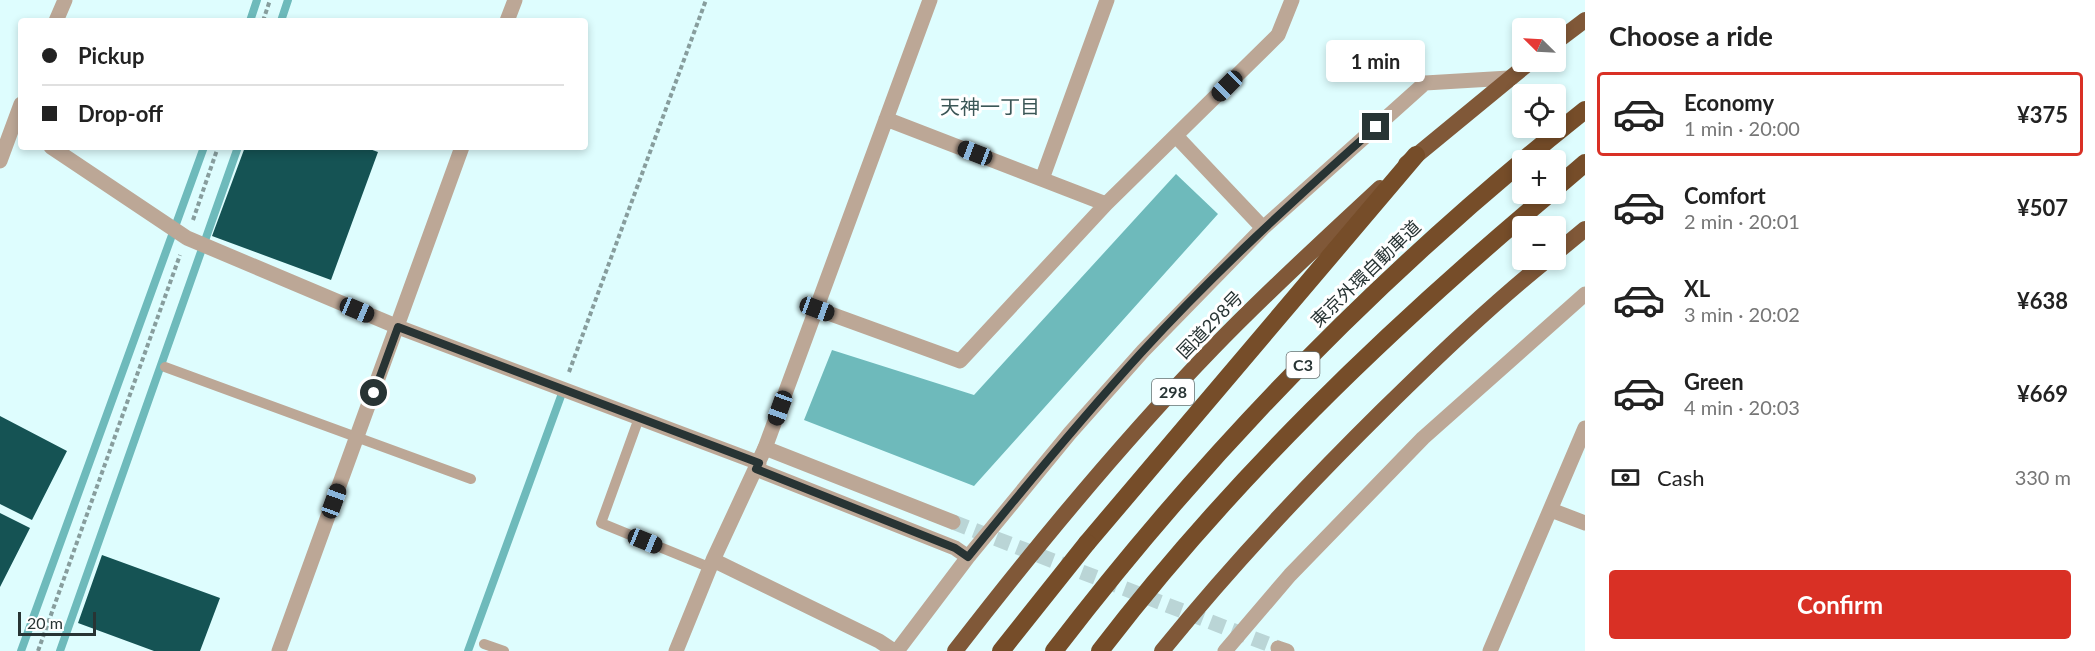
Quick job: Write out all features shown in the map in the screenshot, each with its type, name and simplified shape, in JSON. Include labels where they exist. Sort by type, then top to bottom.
[{"type":"highway","points":[[1566,34],[1582,22]]},
{"type":"highway","name":"国道298号","points":[[955,651],[1014,575],[1094,480],[1213,348],[1327,237],[1416,155],[1517,72]]},
{"type":"highway","name":"東京外環自動車道","points":[[1053,651],[1203,471],[1313,354],[1521,161],[1585,110]]},
{"type":"highway","name":"298","points":[[1001,651],[1087,543],[1416,155]]},
{"type":"highway","points":[[1566,179],[1585,163]]},
{"type":"highway","name":"C3","points":[[1100,651],[1234,492],[1342,380],[1462,267],[1537,204]]},
{"type":"highway","points":[[1566,245],[1585,229]]},
{"type":"highway","points":[[1162,651],[1305,486],[1416,377],[1536,270]]},
{"type":"street","points":[[57,18],[65,0]]},
{"type":"street","points":[[508,18],[515,0]]},
{"type":"street","points":[[676,651],[712,564],[758,466],[930,0]]},
{"type":"street","points":[[1042,179],[1107,0]]},
{"type":"street","points":[[817,309],[960,361],[1106,204],[1278,35],[1292,0]]},
{"type":"street","points":[[712,564],[896,651],[968,557],[1070,433],[1128,367],[1263,228],[1425,83],[1509,78]]},
{"type":"street","points":[[886,119],[1106,204]]},
{"type":"street","points":[[0,161],[12,121]]},
{"type":"street","points":[[1176,136],[1263,228]]},
{"type":"street","points":[[55,150],[187,238],[398,327],[639,418],[758,466],[955,548],[968,557]]},
{"type":"street","points":[[279,651],[461,150]]},
{"type":"street","points":[[1226,651],[1290,575],[1423,438],[1585,294]]},
{"type":"street","points":[[1491,651],[1585,428]]},
{"type":"street","points":[[765,448],[953,522]]},
{"type":"street","points":[[1551,510],[1585,523]]},
{"type":"lane","points":[[165,367],[471,479]]},
{"type":"lane","points":[[639,418],[601,523],[712,564]]},
{"type":"lane","points":[[484,644],[504,651]]},
{"type":"path","points":[[263,18],[270,0]]},
{"type":"path","points":[[562,389],[706,0]]},
{"type":"path","points":[[39,651],[217,150]]},
{"type":"water","points":[[1176,174],[1218,214],[974,486],[804,420],[832,350],[974,395]]},
{"type":"building","points":[[244,150],[372,150],[378,152],[331,280],[212,236]]},
{"type":"building","points":[[0,416],[67,451],[32,520],[0,504]]},
{"type":"building","points":[[0,513],[30,528],[0,587]]},
{"type":"building","points":[[102,555],[220,598],[200,651],[154,651],[78,623]]},
{"type":"waterway","points":[[251,18],[257,0]]},
{"type":"waterway","points":[[282,18],[288,0]]},
{"type":"waterway","points":[[21,651],[203,150]]},
{"type":"waterway","points":[[60,651],[237,150]]},
{"type":"waterway","points":[[468,651],[561,396]]},
{"type":"tunnel","points":[[953,522],[1278,648]]},
{"type":"district","name":"天神一丁目","points":[[990,107]]},
{"type":"route","points":[[374,393],[398,327],[759,463],[756,469],[955,548],[968,557],[1070,433],[1143,351],[1263,228],[1376,127]]}]
